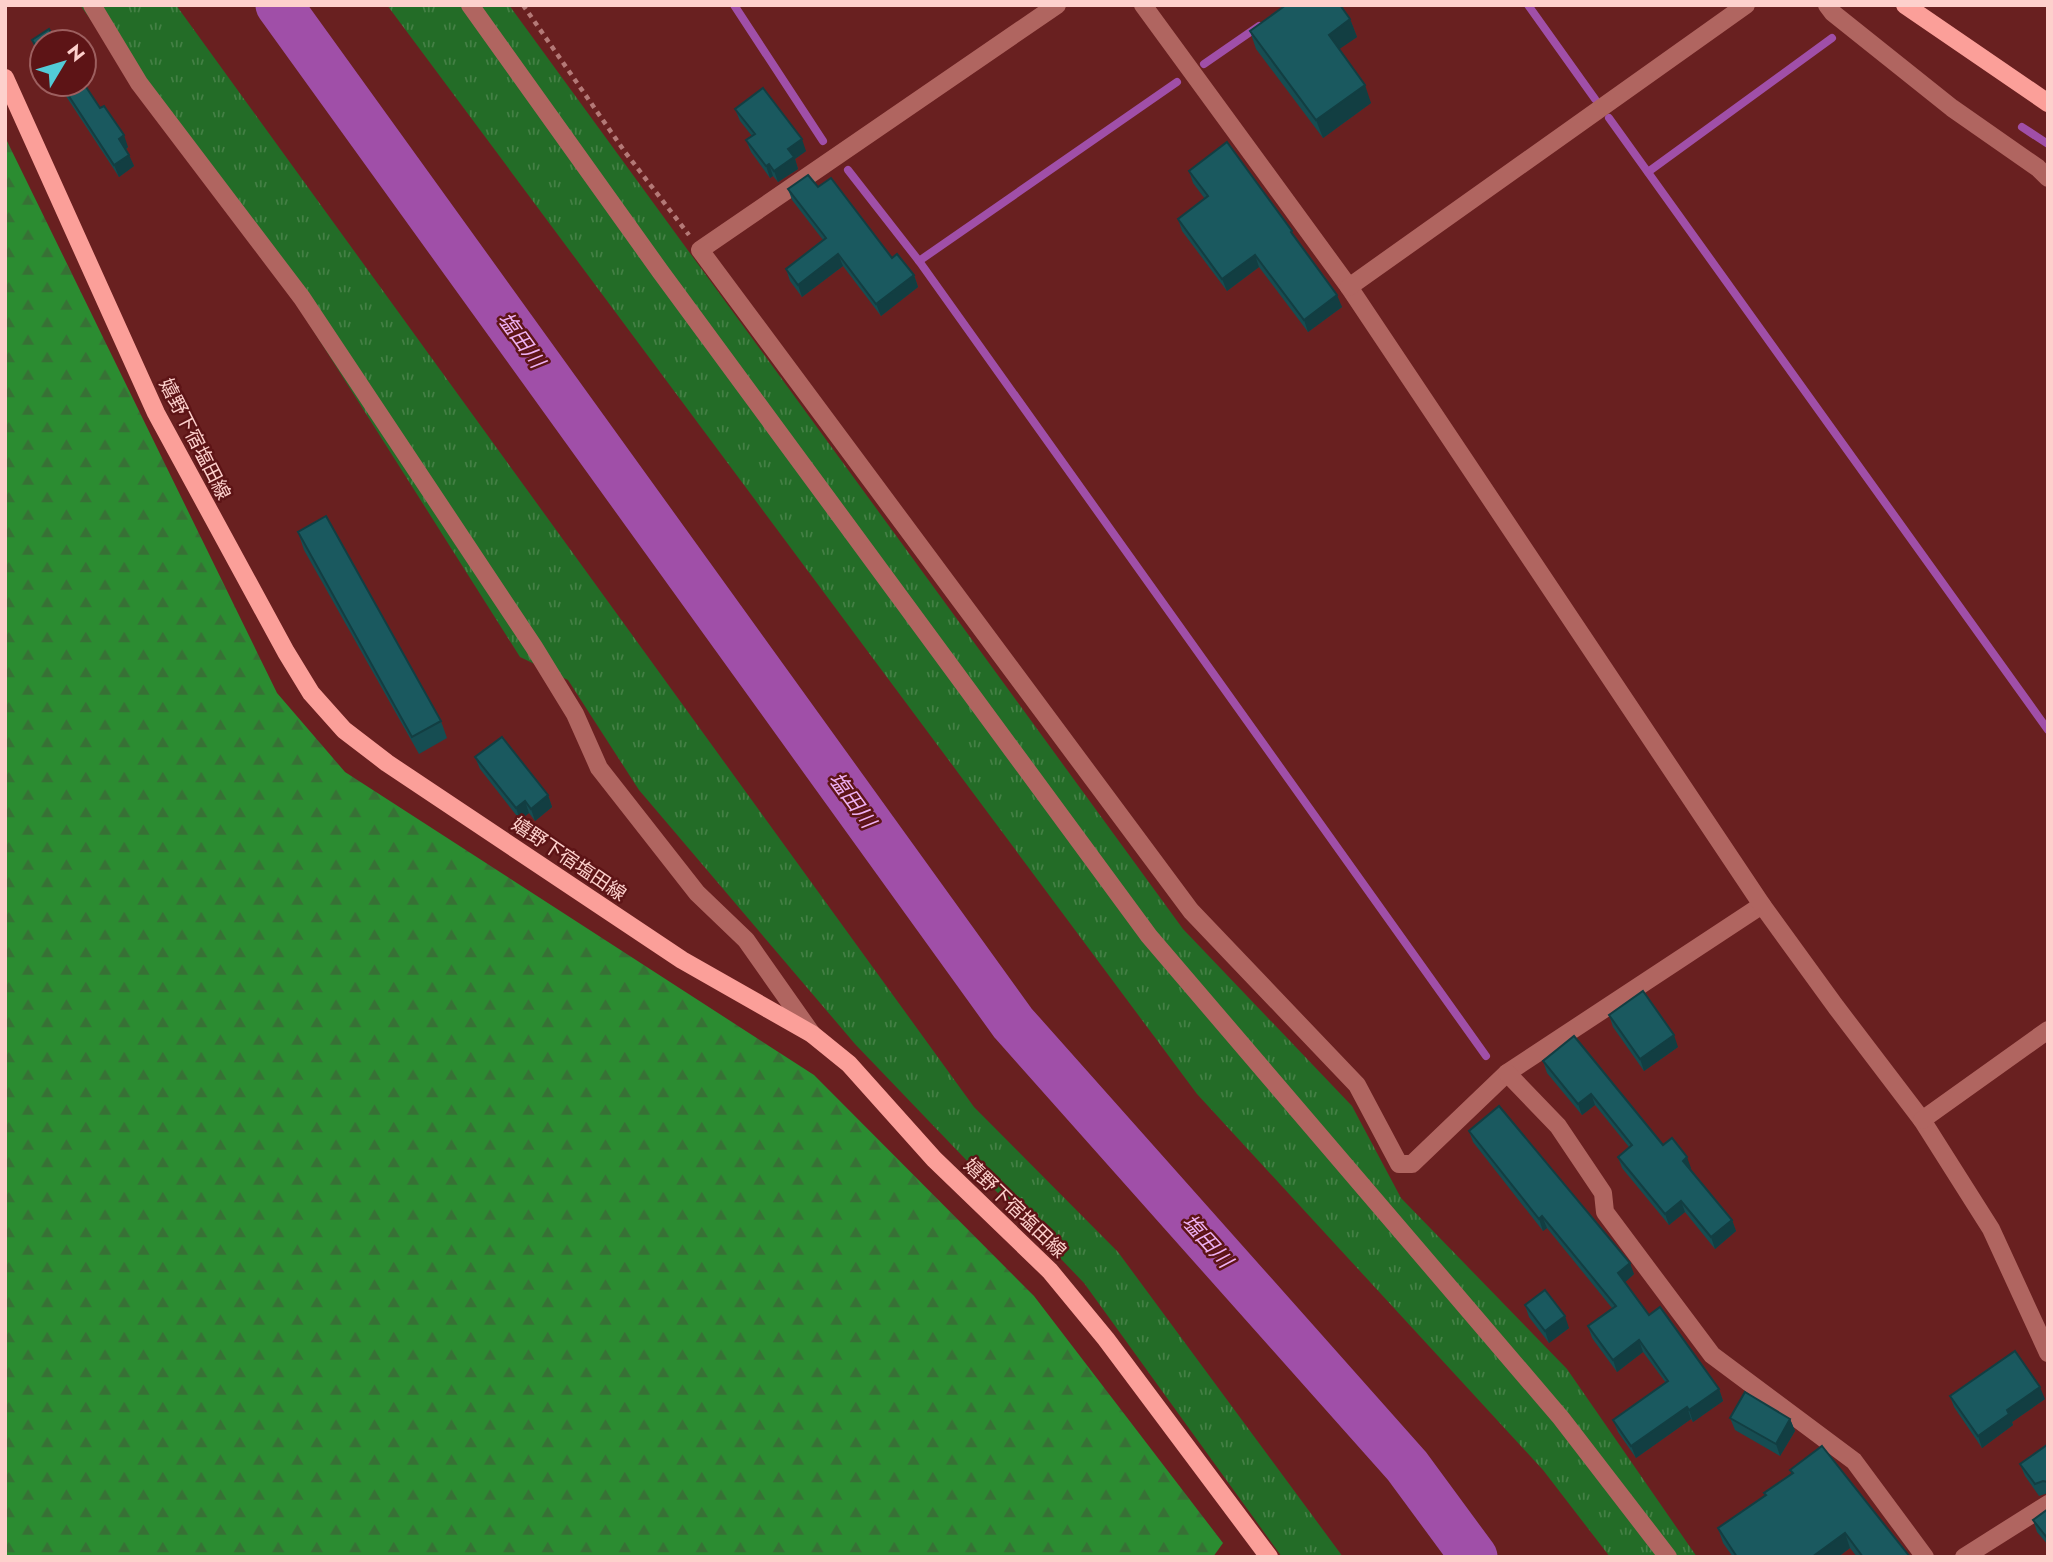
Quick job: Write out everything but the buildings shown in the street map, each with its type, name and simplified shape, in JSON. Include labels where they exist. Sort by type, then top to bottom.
[{"type":"main road","points":[[1905,5],[2048,103]]},
{"type":"main road","name":"嬉野下宿塩田線","points":[[5,78],[156,413],[311,693],[344,730],[387,763],[682,960],[812,1034],[849,1064],[934,1159],[1050,1270],[1106,1339],[1269,1557]]},
{"type":"street","points":[[92,5],[139,83],[302,298],[534,647],[575,714],[599,768],[697,893],[746,940],[812,1034]]},
{"type":"street","points":[[470,5],[677,293],[1149,936],[1562,1418],[1668,1557]]},
{"type":"street","points":[[1057,5],[700,250],[1191,911],[1357,1085],[1399,1164],[1412,1164],[1507,1073],[1762,905]]},
{"type":"street","points":[[1143,5],[1349,288],[1762,905],[1922,1119],[1991,1229],[2048,1353]]},
{"type":"street","points":[[1349,288],[1746,5]]},
{"type":"street","points":[[1827,5],[1833,13],[1952,108],[2038,168],[2048,178]]},
{"type":"street","points":[[1922,1119],[2048,1030]]},
{"type":"street","points":[[1507,1073],[1558,1126],[1604,1192],[1605,1212],[1712,1355],[1854,1461],[1925,1557]]},
{"type":"street","points":[[1964,1557],[2048,1504]]},
{"type":"path","points":[[523,5],[625,152],[700,250]]},
{"type":"green space","points":[[80,5],[176,5],[974,1107],[1118,1252],[1343,1557],[1282,1557],[1084,1283],[855,1044],[639,790],[568,680],[520,657],[294,300]]},
{"type":"green space","points":[[387,5],[509,5],[1183,929],[1352,1106],[1401,1198],[1567,1369],[1697,1557],[1610,1557],[1543,1470],[1197,1094]]},
{"type":"green space","points":[[5,137],[277,693],[345,772],[814,1075],[1034,1296],[1223,1543],[1213,1557],[5,1557]]},
{"type":"waterway","name":"塩田川","points":[[279,5],[1013,1023],[1407,1466],[1474,1557]]},
{"type":"waterway","points":[[734,5],[823,141]]},
{"type":"waterway","points":[[1528,5],[1595,99]]},
{"type":"waterway","points":[[1204,64],[1259,26]]},
{"type":"waterway","points":[[1648,172],[1832,38]]},
{"type":"waterway","points":[[848,170],[919,261],[1177,82]]},
{"type":"waterway","points":[[1609,118],[2048,730]]},
{"type":"waterway","points":[[2022,127],[2048,144]]},
{"type":"waterway","points":[[919,261],[1486,1056]]}]
